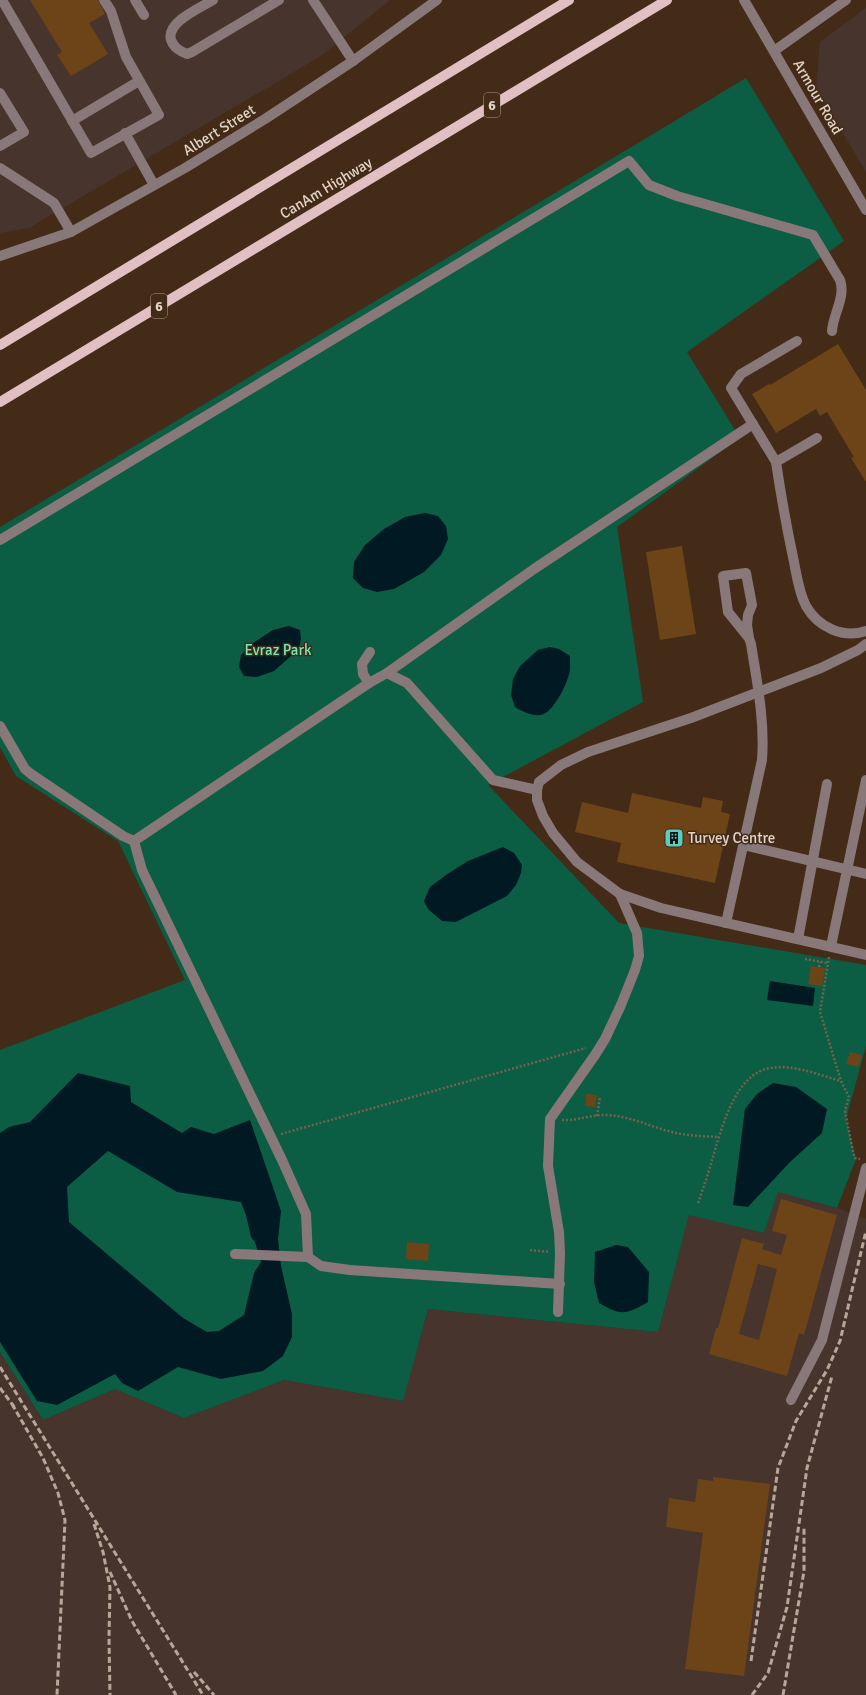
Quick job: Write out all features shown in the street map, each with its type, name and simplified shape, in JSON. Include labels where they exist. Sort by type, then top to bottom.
[{"type":"main road","points":[[0,345],[569,0]]},
{"type":"main road","name":"CanAm Highway","points":[[0,402],[667,0]]},
{"type":"street","points":[[2,0],[91,153],[159,115],[126,57],[111,11],[104,0]]},
{"type":"street","points":[[135,0],[144,15]]},
{"type":"street","points":[[213,0],[175,24],[171,32],[171,39],[176,49],[187,54],[192,52],[279,0]]},
{"type":"street","points":[[313,0],[352,61]]},
{"type":"street","name":"Albert Street","points":[[0,256],[71,232],[154,185],[265,119],[352,61],[437,0]]},
{"type":"street","name":"Armour Road","points":[[744,0],[866,210]]},
{"type":"street","points":[[774,51],[846,0]]},
{"type":"street","points":[[72,120],[139,81]]},
{"type":"street","points":[[0,93],[24,132],[0,146]]},
{"type":"street","points":[[125,134],[154,185]]},
{"type":"street","points":[[0,540],[630,161],[649,185],[677,196],[813,235],[840,280],[842,287],[832,322],[832,331]]},
{"type":"street","points":[[0,168],[54,203],[71,232]]},
{"type":"street","points":[[797,340],[742,374],[731,388],[776,462],[790,546],[799,588],[806,606],[818,622],[836,632],[859,634],[866,631]]},
{"type":"street","points":[[134,841],[369,683],[387,673],[534,569],[753,424]]},
{"type":"street","points":[[776,462],[817,438]]},
{"type":"street","points":[[726,923],[762,760],[763,744],[758,692],[747,625],[748,615],[752,604],[746,573],[723,576],[728,612],[749,638]]},
{"type":"street","points":[[866,644],[858,650],[821,668],[691,718],[588,752],[561,765],[539,782],[537,790],[537,800],[542,816],[553,833],[577,862],[620,894],[662,908],[866,955]]},
{"type":"street","points":[[369,683],[363,674],[362,664],[370,652]]},
{"type":"street","points":[[387,673],[407,683],[493,780],[537,790]]},
{"type":"street","points":[[0,726],[26,769],[31,774],[123,836],[134,841]]},
{"type":"street","points":[[831,946],[866,780]]},
{"type":"street","points":[[798,939],[827,784]]},
{"type":"street","points":[[134,841],[142,870],[306,1214],[308,1257]]},
{"type":"street","points":[[743,845],[866,874]]},
{"type":"street","points":[[558,1312],[560,1253],[559,1232],[548,1166],[550,1119],[605,1039],[635,970],[639,956],[637,933],[620,894]]},
{"type":"street","points":[[791,1400],[822,1340],[866,1168]]},
{"type":"street","points":[[238,1254],[308,1257],[321,1266],[350,1270],[560,1284]]},
{"type":"path","points":[[831,946],[820,1012],[842,1081],[849,1097],[845,1111],[853,1152],[855,1158],[866,1159]]},
{"type":"path","points":[[805,959],[828,964]]},
{"type":"path","points":[[819,967],[820,962]]},
{"type":"path","points":[[271,1138],[592,1047]]},
{"type":"path","points":[[698,1204],[718,1137],[727,1114],[739,1091],[749,1078],[760,1071],[775,1067],[790,1067],[842,1081]]},
{"type":"path","points":[[597,1116],[600,1097]]},
{"type":"path","points":[[550,1119],[569,1121],[607,1115],[645,1122],[671,1132],[686,1135],[718,1137]]},
{"type":"path","points":[[530,1250],[560,1253]]},
{"type":"shaded area","points":[[0,0],[390,0],[321,56],[29,228],[0,233]]},
{"type":"shaded area","points":[[866,8],[866,172],[816,88],[820,42]]},
{"type":"shaded area","points":[[778,1192],[837,1208],[866,1219],[866,1695],[0,1695],[0,1352],[43,1420],[115,1389],[184,1418],[284,1380],[402,1401],[428,1309],[658,1332],[689,1214],[764,1233]]},
{"type":"green space","name":"Evraz Park","points":[[746,78],[844,241],[687,352],[740,438],[617,527],[643,702],[488,785],[619,923],[866,965],[866,1046],[846,1119],[856,1159],[837,1208],[778,1192],[764,1233],[689,1215],[658,1332],[428,1309],[403,1401],[284,1380],[184,1418],[115,1389],[43,1420],[0,1352],[0,1050],[185,980],[118,841],[16,776],[0,747],[0,527]]},
{"type":"water","points":[[425,513],[438,516],[446,526],[448,539],[441,555],[424,572],[394,589],[377,592],[363,588],[353,578],[354,562],[365,545],[384,529],[405,517]]},
{"type":"water","points":[[289,626],[300,630],[301,639],[299,649],[274,671],[257,677],[244,676],[239,667],[241,655],[253,643],[273,630]]},
{"type":"water","points":[[550,647],[559,649],[570,656],[569,674],[564,688],[551,708],[546,713],[534,715],[515,707],[511,695],[513,679],[520,666],[538,650]]},
{"type":"water","points":[[503,847],[514,853],[522,865],[521,873],[516,885],[507,896],[456,922],[442,921],[428,909],[424,901],[430,887],[468,861]]},
{"type":"water","points":[[770,981],[815,988],[813,1006],[767,1000]]},
{"type":"water","points":[[78,1073],[130,1086],[131,1102],[182,1133],[191,1127],[214,1134],[250,1120],[281,1211],[278,1239],[281,1266],[292,1314],[292,1337],[283,1356],[263,1371],[221,1379],[178,1367],[138,1391],[122,1383],[115,1374],[57,1405],[37,1401],[0,1342],[0,1133],[9,1127],[30,1122]],"holes":[[[108,1151],[177,1192],[241,1202],[246,1215],[251,1237],[255,1242],[261,1262],[254,1273],[244,1315],[219,1331],[207,1332],[183,1318],[69,1222],[67,1187]]]},
{"type":"water","points":[[773,1083],[796,1087],[827,1109],[822,1133],[790,1162],[748,1207],[733,1205],[745,1109],[757,1094]]},
{"type":"water","points":[[616,1245],[628,1247],[649,1272],[648,1302],[624,1312],[613,1310],[599,1303],[594,1282],[595,1252]]},
{"type":"building","points":[[30,0],[98,0],[105,14],[89,23],[108,54],[71,76],[57,55],[62,52]]},
{"type":"building","points":[[838,344],[866,390],[866,482],[851,458],[854,457],[827,412],[820,416],[816,409],[776,433],[752,394],[769,384],[770,385]]},
{"type":"building","points":[[682,546],[696,634],[660,640],[646,552]]},
{"type":"building","name":"Turvey Centre","points":[[632,793],[701,808],[703,797],[723,801],[721,812],[730,814],[715,883],[617,862],[621,843],[575,832],[582,802],[628,813]]},
{"type":"building","points":[[811,966],[825,968],[822,986],[808,984]]},
{"type":"building","points":[[850,1052],[862,1055],[858,1067],[846,1064]]},
{"type":"building","points":[[586,1094],[597,1095],[595,1107],[585,1106]]},
{"type":"building","points":[[781,1199],[837,1215],[804,1335],[799,1333],[787,1376],[709,1354],[716,1328],[718,1328],[742,1238],[764,1244],[762,1249],[781,1255],[787,1235],[772,1231]],"holes":[[[758,1264],[777,1269],[759,1340],[739,1334]]]},
{"type":"building","points":[[407,1242],[429,1244],[428,1261],[406,1259]]},
{"type":"building","points":[[713,1477],[770,1484],[744,1676],[685,1669],[703,1533],[666,1527],[669,1498],[695,1502],[698,1479],[713,1481]]},
{"type":"railway","points":[[751,1661],[778,1468],[796,1421],[827,1370],[840,1341],[866,1231]]},
{"type":"railway","points":[[0,1367],[203,1695]]},
{"type":"railway","points":[[752,1695],[768,1673],[787,1607],[807,1468],[832,1376]]},
{"type":"railway","points":[[0,1388],[15,1408]]},
{"type":"railway","points":[[12,1404],[43,1458],[58,1493],[65,1520],[57,1695]]},
{"type":"railway","points":[[94,1524],[103,1552],[110,1587],[110,1695]]},
{"type":"railway","points":[[783,1695],[804,1571],[804,1528]]},
{"type":"railway","points":[[110,1572],[132,1621],[176,1695]]},
{"type":"railway","points":[[194,1672],[214,1695]]},
{"type":"place","name":"Turvey Centre","points":[[674,838]]}]
